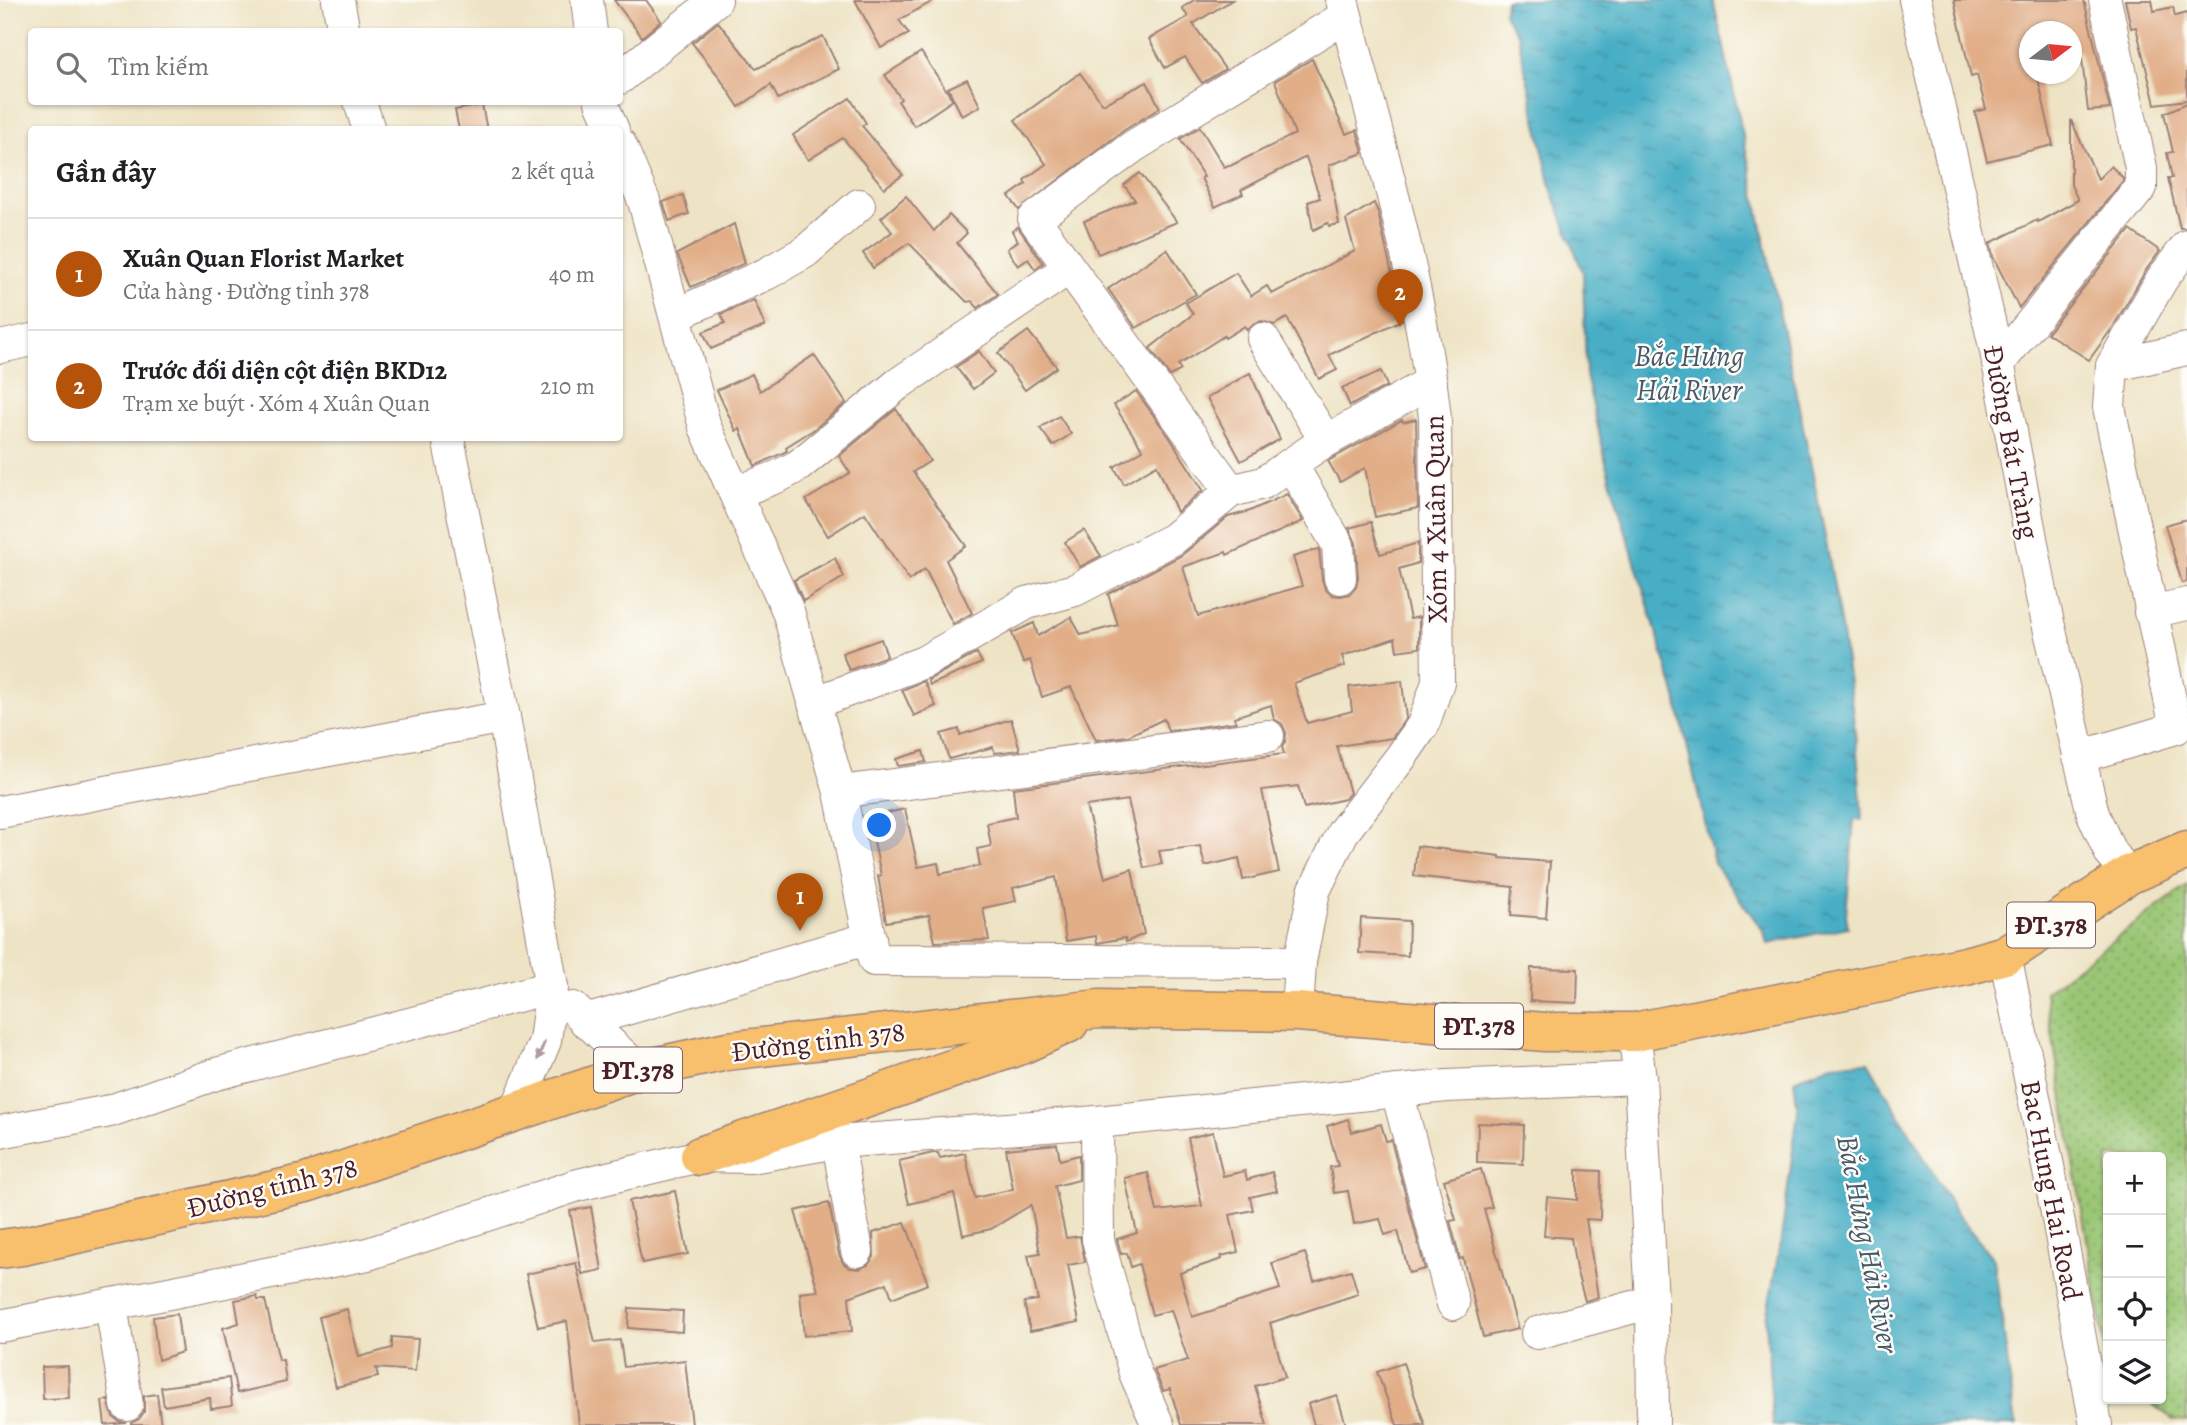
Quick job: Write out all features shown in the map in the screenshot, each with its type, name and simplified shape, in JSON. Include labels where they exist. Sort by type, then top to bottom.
[{"type":"main road","name":"ĐT.378","points":[[1647,1029],[1966,966],[2005,955],[2130,874],[2187,850]]},
{"type":"main road","name":"Đường tỉnh 378","points":[[0,1249],[306,1183],[639,1070],[727,1051],[1099,1009],[1297,1012],[1545,1032],[1647,1029]]},
{"type":"main road","points":[[700,1156],[1021,1045],[1099,1009]]},
{"type":"street","points":[[338,0],[343,28]]},
{"type":"street","points":[[587,0],[590,28]]},
{"type":"street","points":[[623,76],[716,0]]},
{"type":"street","name":"Đường Bát Tràng","points":[[1915,0],[1998,363],[2042,597],[2093,814],[2111,855],[2130,874]]},
{"type":"street","points":[[1998,363],[2141,187],[2141,168],[2105,0]]},
{"type":"street","points":[[1231,491],[1034,219],[1134,146],[1344,8]]},
{"type":"street","name":"Xóm 4 Xuân Quan","points":[[1297,1012],[1300,962],[1314,891],[1343,832],[1423,725],[1438,682],[1435,418],[1431,382],[1398,221],[1344,8]]},
{"type":"street","points":[[361,105],[368,126]]},
{"type":"street","points":[[602,105],[611,126]]},
{"type":"street","points":[[623,159],[632,204],[675,314],[705,427],[788,611],[840,792],[874,960],[1300,962]]},
{"type":"street","points":[[675,314],[766,274],[805,251],[859,205]]},
{"type":"street","points":[[2079,757],[2181,727],[2150,612],[2109,407],[2112,366],[2162,279],[2187,246]]},
{"type":"street","points":[[735,493],[779,477],[799,466],[898,384],[1069,268]]},
{"type":"street","points":[[1263,340],[1326,441]]},
{"type":"street","points":[[0,347],[28,341]]},
{"type":"street","points":[[2112,366],[2187,349]]},
{"type":"street","points":[[814,703],[924,662],[1027,603],[1075,590],[1173,539],[1231,491],[1262,483],[1326,441],[1431,382]]},
{"type":"street","points":[[449,441],[504,716],[552,987],[545,1041],[516,1111]]},
{"type":"street","points":[[1291,464],[1338,545],[1340,578]]},
{"type":"street","points":[[2150,612],[2187,604]]},
{"type":"street","points":[[0,812],[504,716]]},
{"type":"street","points":[[840,792],[1268,736]]},
{"type":"street","points":[[585,1021],[870,938]]},
{"type":"street","name":"Bac Hung Hai Road","points":[[2005,955],[2052,1186],[2096,1425]]},
{"type":"street","points":[[552,987],[639,1070]]},
{"type":"street","points":[[0,1132],[110,1111],[216,1074],[552,987]]},
{"type":"street","points":[[1647,1029],[1640,1078],[1652,1302],[1654,1425]]},
{"type":"street","points":[[0,1326],[368,1254],[578,1185],[700,1156],[751,1157],[838,1142],[1097,1122],[1447,1086],[1640,1078]]},
{"type":"street","points":[[1397,1091],[1453,1304]]},
{"type":"street","points":[[1097,1122],[1098,1241],[1135,1373],[1158,1425]]},
{"type":"street","points":[[838,1142],[857,1251]]},
{"type":"street","points":[[1537,1333],[1652,1302]]},
{"type":"street","points":[[111,1306],[127,1405]]},
{"type":"green space","points":[[2187,885],[2187,1421],[2173,1420],[2152,1404],[2166,1404],[2166,1152],[2103,1152],[2103,1334],[2045,992]]},
{"type":"water","name":"Bắc Hưng Hải River","points":[[1506,0],[1713,0],[1812,470],[1844,644],[1862,820],[1854,820],[1846,915],[1848,927],[1767,944],[1764,932],[1714,863],[1676,697],[1609,476],[1586,375],[1583,273],[1551,188],[1518,36],[1504,14]]},
{"type":"water","name":"Bắc Hưng Hải River","points":[[1868,1062],[1957,1214],[1994,1260],[2016,1425],[1773,1425],[1766,1319],[1781,1240],[1798,1112],[1794,1080],[1832,1064]]},
{"type":"building","points":[[614,0],[646,0],[661,21],[642,37]]},
{"type":"building","points":[[855,0],[935,0],[899,20],[909,34],[881,48]]},
{"type":"building","points":[[1194,0],[1232,0],[1193,24],[1225,69],[1202,83],[1185,57],[1165,68],[1149,39],[1188,17],[1182,8]]},
{"type":"building","points":[[1954,0],[2084,0],[2110,109],[2088,111],[2082,60],[2082,21],[2019,21],[2019,84],[2039,84],[2053,145],[1987,161],[1975,112],[1986,109],[1977,75],[1971,77]]},
{"type":"building","points":[[2125,0],[2152,0],[2154,11],[2173,7],[2175,16],[2187,13],[2187,100],[2155,104],[2136,27],[2131,28]]},
{"type":"building","points":[[718,22],[756,69],[823,36],[839,69],[778,99],[771,85],[739,107],[692,43]]},
{"type":"building","points":[[921,52],[953,100],[914,126],[885,75]]},
{"type":"building","points":[[1312,59],[1346,134],[1357,130],[1363,153],[1329,165],[1339,224],[1329,226],[1328,223],[1313,230],[1308,202],[1320,198],[1306,157],[1241,190],[1243,194],[1215,207],[1201,178],[1204,177],[1180,139],[1200,127],[1224,167],[1295,134],[1275,81]]},
{"type":"building","points":[[1080,73],[1103,104],[1147,82],[1160,108],[1123,131],[1019,210],[1009,196],[1026,184],[1024,180],[1046,164],[1015,120]]},
{"type":"building","points":[[967,79],[980,106],[962,116],[948,88]]},
{"type":"building","points":[[850,98],[866,123],[862,126],[903,175],[884,188],[843,138],[808,160],[793,135]]},
{"type":"building","points":[[2187,103],[2187,228],[2180,228],[2168,178],[2172,178],[2167,153],[2173,152],[2164,113]]},
{"type":"building","points":[[482,105],[486,126],[458,126],[455,110]]},
{"type":"building","points":[[2071,120],[2098,179],[2111,166],[2123,181],[2019,308],[1993,257],[1990,243],[2037,220],[2038,222],[2078,200],[2071,185]]},
{"type":"building","points":[[1140,173],[1177,222],[1098,254],[1084,221],[1135,200],[1124,185]]},
{"type":"building","points":[[683,195],[689,214],[669,221],[663,202]]},
{"type":"building","points":[[906,196],[934,231],[949,215],[967,233],[957,243],[998,294],[978,308],[972,301],[967,302],[909,243],[873,268],[863,253],[892,232],[881,218]]},
{"type":"building","points":[[1374,203],[1402,320],[1329,355],[1337,370],[1319,379],[1287,318],[1274,325],[1262,321],[1247,330],[1245,326],[1225,338],[1224,336],[1178,365],[1181,370],[1170,376],[1150,348],[1193,314],[1186,303],[1236,273],[1251,296],[1267,286],[1272,294],[1355,251],[1346,220]]},
{"type":"building","points":[[734,224],[745,263],[691,287],[677,254]]},
{"type":"building","points":[[1018,227],[1043,263],[1035,269],[1028,259],[1018,266],[1007,249],[1018,241],[1012,231]]},
{"type":"building","points":[[2130,230],[2160,251],[2089,360],[2047,333]]},
{"type":"building","points":[[1167,249],[1196,294],[1136,328],[1108,289]]},
{"type":"building","points":[[754,300],[765,326],[711,349],[703,332],[725,323],[721,314]]},
{"type":"building","points":[[1028,331],[1057,367],[1025,390],[998,353]]},
{"type":"building","points":[[979,351],[994,373],[973,389],[956,367]]},
{"type":"building","points":[[814,355],[846,403],[813,430],[786,447],[787,451],[755,466],[740,429],[736,431],[717,390],[752,374],[760,391]]},
{"type":"building","points":[[1381,371],[1387,386],[1350,406],[1342,388]]},
{"type":"building","points":[[1250,373],[1280,439],[1241,461],[1207,398]]},
{"type":"building","points":[[1136,391],[1203,490],[1177,512],[1157,465],[1124,484],[1114,467],[1143,450],[1114,405]]},
{"type":"building","points":[[896,409],[930,461],[913,472],[966,546],[946,560],[972,613],[953,624],[925,569],[909,580],[865,513],[828,536],[806,500],[850,473],[839,456]]},
{"type":"building","points":[[1059,416],[1071,434],[1053,446],[1040,428]]},
{"type":"building","points":[[1416,419],[1418,508],[1375,517],[1365,468],[1340,482],[1328,461],[1402,420]]},
{"type":"building","points":[[1287,494],[1303,521],[1227,555],[1226,552],[1183,567],[1198,616],[1302,586],[1293,557],[1319,549],[1325,589],[1332,595],[1350,594],[1356,587],[1358,577],[1356,543],[1349,528],[1371,522],[1380,554],[1418,543],[1418,563],[1399,569],[1410,619],[1419,617],[1419,648],[1397,651],[1395,638],[1342,656],[1345,666],[1294,683],[1307,723],[1352,711],[1349,687],[1402,681],[1406,718],[1392,738],[1337,746],[1350,793],[1345,799],[1304,808],[1298,786],[1262,790],[1279,872],[1243,880],[1239,858],[1205,866],[1200,846],[1159,851],[1162,864],[1144,868],[1128,800],[1086,806],[1105,878],[1132,869],[1144,934],[1126,942],[1125,938],[1097,943],[1096,936],[1066,941],[1056,877],[1013,888],[1016,901],[983,908],[989,940],[935,942],[929,915],[886,922],[878,876],[881,875],[869,817],[905,809],[918,867],[938,863],[940,874],[980,866],[977,849],[991,846],[987,823],[1016,817],[1013,788],[1284,754],[1282,747],[1286,733],[1282,724],[1274,719],[1271,705],[1234,717],[1236,722],[1168,731],[1164,719],[1128,736],[1096,740],[1071,687],[1042,697],[1030,660],[1023,663],[1012,633],[1034,623],[1038,636],[1071,617],[1081,635],[1118,625],[1108,594],[1182,555],[1228,517],[1250,511]]},
{"type":"building","points":[[2187,519],[2187,582],[2182,583],[2165,525]]},
{"type":"building","points":[[1084,530],[1101,556],[1080,567],[1065,542]]},
{"type":"building","points":[[835,558],[844,577],[803,601],[794,580]]},
{"type":"building","points":[[881,639],[887,656],[849,670],[842,653]]},
{"type":"building","points":[[977,653],[982,663],[930,685],[928,680]]},
{"type":"building","points":[[924,681],[936,706],[914,716],[902,690]]},
{"type":"building","points":[[1011,719],[1020,750],[995,753],[993,747],[949,759],[941,734],[959,729],[960,735]]},
{"type":"building","points":[[923,751],[926,762],[898,766],[896,759]]},
{"type":"building","points":[[1417,846],[1550,862],[1546,918],[1511,915],[1513,887],[1414,876]]},
{"type":"building","points":[[1361,918],[1409,921],[1408,956],[1359,953]]},
{"type":"building","points":[[1531,968],[1578,969],[1577,1003],[1530,1001]]},
{"type":"building","points":[[1348,1119],[1352,1132],[1381,1124],[1386,1141],[1391,1140],[1425,1269],[1409,1273],[1398,1231],[1385,1235],[1380,1219],[1354,1224],[1348,1191],[1334,1193],[1330,1167],[1338,1166],[1327,1126]]},
{"type":"building","points":[[1478,1123],[1524,1125],[1523,1164],[1477,1162]]},
{"type":"building","points":[[1213,1132],[1223,1176],[1245,1171],[1247,1180],[1272,1172],[1277,1191],[1250,1197],[1253,1210],[1230,1215],[1238,1252],[1180,1273],[1192,1317],[1280,1289],[1272,1263],[1305,1253],[1314,1281],[1351,1270],[1358,1294],[1270,1323],[1285,1377],[1255,1386],[1267,1425],[1181,1425],[1170,1389],[1163,1391],[1154,1370],[1188,1360],[1171,1310],[1152,1315],[1139,1264],[1131,1267],[1127,1253],[1121,1254],[1117,1239],[1137,1233],[1125,1178],[1148,1173],[1157,1211],[1202,1206],[1188,1138]]},
{"type":"building","points":[[1057,1144],[1060,1160],[1079,1155],[1079,1180],[1055,1186],[1066,1238],[1080,1236],[1085,1262],[1068,1265],[1079,1322],[1030,1331],[1024,1302],[1038,1300],[1028,1255],[1040,1253],[1031,1205],[991,1229],[963,1235],[954,1193],[909,1204],[899,1161],[933,1153],[938,1153],[940,1158],[965,1153],[975,1198],[1013,1189],[1006,1149]]},
{"type":"building","points":[[1481,1169],[1492,1207],[1484,1209],[1518,1329],[1483,1337],[1463,1258],[1460,1259],[1450,1221],[1456,1220],[1444,1180]]},
{"type":"building","points":[[1577,1170],[1601,1171],[1600,1220],[1586,1219],[1598,1297],[1585,1301],[1571,1238],[1544,1236],[1547,1197],[1577,1200]]},
{"type":"building","points":[[675,1191],[688,1254],[642,1263],[629,1201]]},
{"type":"building","points":[[829,1203],[843,1263],[850,1268],[859,1269],[868,1265],[874,1257],[873,1233],[905,1222],[928,1284],[892,1298],[887,1283],[849,1297],[852,1331],[804,1336],[800,1293],[818,1291],[795,1211]]},
{"type":"building","points":[[591,1207],[602,1270],[582,1274],[570,1211]]},
{"type":"building","points":[[576,1263],[595,1343],[620,1340],[624,1367],[685,1360],[692,1425],[579,1425],[567,1321],[538,1327],[526,1274]]},
{"type":"building","points":[[257,1296],[258,1300],[265,1300],[279,1360],[283,1360],[286,1382],[237,1393],[223,1328],[239,1323],[235,1300]]},
{"type":"building","points":[[629,1308],[683,1311],[682,1332],[628,1328]]},
{"type":"building","points":[[347,1309],[359,1357],[392,1348],[392,1337],[418,1339],[415,1371],[376,1368],[378,1377],[336,1387],[319,1317]]},
{"type":"building","points":[[177,1314],[182,1352],[158,1360],[153,1317]]},
{"type":"building","points":[[1403,1363],[1425,1425],[1397,1425],[1377,1372]]},
{"type":"building","points":[[68,1366],[69,1398],[43,1399],[42,1367]]},
{"type":"building","points":[[229,1378],[232,1406],[211,1409],[210,1398],[164,1406],[161,1387]]},
{"type":"building","points":[[157,1394],[161,1425],[131,1425],[144,1412],[144,1396]]},
{"type":"building","points":[[1337,1395],[1346,1425],[1314,1425],[1308,1404]]},
{"type":"building","points":[[108,1400],[113,1417],[127,1423],[105,1425],[102,1401]]},
{"type":"place","name":"Trước đối diện cột điện BKD12","points":[[1400,327]]},
{"type":"place","name":"Xuân Quan Florist Market","points":[[800,931]]}]
